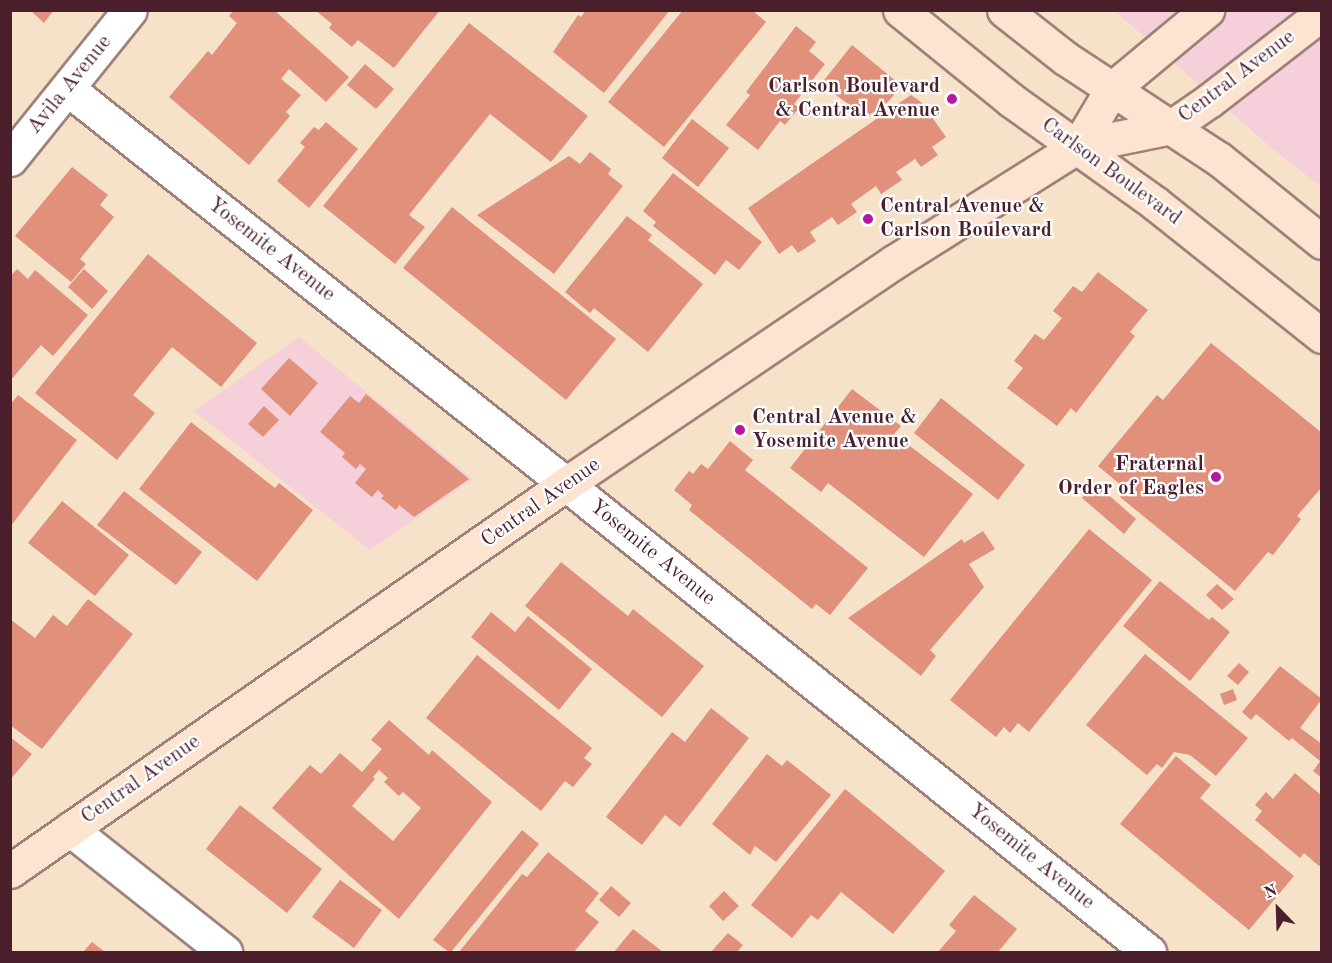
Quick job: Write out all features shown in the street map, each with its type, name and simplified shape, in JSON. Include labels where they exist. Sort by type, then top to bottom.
[{"type":"main road","name":"Carlson Boulevard","points":[[900,10],[1011,99],[1156,204],[1322,336]]},
{"type":"main road","points":[[1004,10],[1065,58],[1220,159],[1322,242]]},
{"type":"main road","name":"Central Avenue","points":[[1078,146],[1112,89],[1207,10]]},
{"type":"main road","name":"Central Avenue","points":[[10,871],[566,484],[894,262],[1078,146],[1171,127],[1210,100],[1322,13]]},
{"type":"street","name":"Avila Avenue","points":[[10,159],[130,10]]},
{"type":"street","name":"Yosemite Avenue","points":[[68,89],[566,484],[1149,952]]},
{"type":"street","points":[[70,830],[225,952]]},
{"type":"shaded area","points":[[1115,11],[1321,11],[1321,187],[1274,150]]},
{"type":"shaded area","points":[[299,337],[473,479],[370,550],[194,411]]},
{"type":"building","points":[[30,10],[54,10],[44,23]]},
{"type":"building","points":[[234,10],[274,10],[349,77],[326,102],[289,69],[281,79],[301,95],[286,112],[290,116],[249,165],[169,97],[208,51],[212,55],[237,23],[229,16]]},
{"type":"building","points":[[315,10],[440,10],[394,68],[358,40],[352,47],[329,28],[332,24]]},
{"type":"building","points":[[586,10],[670,10],[604,93],[553,52],[578,15],[581,17]]},
{"type":"building","points":[[683,10],[752,10],[766,22],[664,147],[608,102]]},
{"type":"building","points":[[469,23],[588,116],[551,162],[490,114],[409,215],[425,227],[395,264],[323,206]]},
{"type":"building","points":[[796,26],[816,42],[809,51],[825,64],[794,104],[799,108],[785,125],[780,121],[758,150],[726,125],[750,95],[746,92]]},
{"type":"building","points":[[852,45],[902,86],[886,104],[866,117],[821,84]]},
{"type":"building","points":[[365,64],[394,89],[376,109],[347,85]]},
{"type":"building","points":[[911,95],[921,102],[946,137],[932,147],[938,155],[921,167],[915,159],[896,172],[902,180],[881,194],[876,186],[851,204],[857,212],[838,225],[832,217],[810,232],[816,241],[798,253],[792,245],[779,254],[748,208]]},
{"type":"building","points":[[692,119],[729,148],[698,187],[662,158]]},
{"type":"building","points":[[326,122],[358,149],[309,208],[277,181],[305,147],[300,143],[314,127],[319,130]]},
{"type":"building","points":[[590,152],[611,169],[608,174],[623,186],[554,274],[477,215],[569,156],[580,164]]},
{"type":"building","points":[[72,167],[108,195],[100,205],[114,217],[80,259],[86,264],[71,282],[15,236]]},
{"type":"building","points":[[673,173],[762,242],[739,270],[726,260],[715,275],[653,226],[656,222],[643,211]]},
{"type":"building","points":[[452,207],[616,339],[566,400],[403,268]]},
{"type":"building","points":[[627,216],[652,235],[648,240],[703,284],[648,352],[594,308],[590,313],[565,292]]},
{"type":"building","points":[[148,254],[257,343],[221,387],[172,347],[133,395],[155,413],[117,460],[35,393]]},
{"type":"building","points":[[17,269],[28,279],[35,270],[88,315],[53,356],[41,345],[10,381],[10,277]]},
{"type":"building","points":[[84,269],[108,291],[92,309],[68,287]]},
{"type":"building","points":[[1098,272],[1148,310],[1130,332],[1135,336],[1076,413],[1071,408],[1057,426],[1007,388],[1023,368],[1014,361],[1035,334],[1044,340],[1062,318],[1053,311],[1073,286],[1082,292]]},
{"type":"building","name":"Fraternal Order of Eagles","points":[[1211,343],[1322,433],[1322,487],[1297,516],[1301,519],[1273,555],[1268,552],[1235,591],[1120,497],[1127,490],[1098,466],[1157,395],[1163,400]]},
{"type":"building","points":[[289,358],[318,383],[290,416],[261,389]]},
{"type":"building","points":[[852,389],[901,426],[894,434],[973,494],[924,557],[828,483],[821,492],[790,468]]},
{"type":"building","points":[[366,394],[469,479],[414,517],[399,505],[396,510],[381,498],[384,496],[378,490],[372,497],[355,483],[366,469],[360,464],[356,469],[342,457],[345,453],[320,432],[350,396],[359,403]]},
{"type":"building","points":[[18,395],[77,440],[10,527],[10,405]]},
{"type":"building","points":[[941,398],[1025,465],[998,500],[914,433]]},
{"type":"building","points":[[264,406],[279,420],[263,437],[248,424]]},
{"type":"building","points":[[191,422],[275,488],[279,483],[313,510],[257,581],[139,489]]},
{"type":"building","points":[[730,441],[753,460],[745,470],[868,568],[830,615],[816,604],[812,609],[689,510],[692,505],[674,490],[689,471],[693,474],[701,464],[708,469]]},
{"type":"building","points":[[1095,483],[1136,519],[1124,534],[1082,498]]},
{"type":"building","points":[[124,491],[202,552],[176,585],[97,525]]},
{"type":"building","points":[[62,501],[129,555],[95,596],[28,543]]},
{"type":"building","points":[[1089,529],[1152,580],[1029,732],[1018,723],[1010,733],[1004,727],[996,737],[950,700]]},
{"type":"building","points":[[983,531],[995,549],[969,564],[984,587],[930,650],[936,656],[921,676],[848,618],[962,539],[964,543]]},
{"type":"building","points":[[561,562],[628,616],[633,609],[704,666],[662,717],[525,606]]},
{"type":"building","points":[[1160,581],[1209,620],[1212,617],[1230,632],[1190,681],[1123,626]]},
{"type":"building","points":[[1217,584],[1234,599],[1222,610],[1206,595]]},
{"type":"building","points":[[88,599],[133,634],[42,749],[10,725],[10,619],[35,638],[53,615],[67,626]]},
{"type":"building","points":[[491,612],[515,632],[528,616],[592,669],[559,710],[471,637]]},
{"type":"building","points":[[1145,654],[1248,738],[1216,776],[1190,755],[1174,752],[1162,768],[1157,764],[1147,775],[1086,725]]},
{"type":"building","points":[[477,655],[592,748],[584,758],[592,764],[573,787],[565,781],[541,811],[426,718]]},
{"type":"building","points":[[1239,663],[1249,672],[1238,685],[1227,676]]},
{"type":"building","points":[[1280,666],[1322,699],[1300,728],[1322,744],[1322,778],[1313,771],[1320,761],[1292,738],[1289,741],[1256,714],[1251,720],[1242,712]]},
{"type":"building","points":[[1233,689],[1237,700],[1224,705],[1220,694]]},
{"type":"building","points":[[711,708],[749,738],[680,827],[665,815],[642,845],[606,817],[672,732],[685,742]]},
{"type":"building","points":[[389,720],[429,755],[432,750],[492,802],[399,919],[272,808],[310,765],[321,774],[340,753],[362,772],[382,749],[371,740]],"holes":[[[379,770],[388,778],[384,782],[399,796],[403,792],[421,808],[393,841],[352,806],[375,779],[373,777]]]},
{"type":"building","points":[[10,737],[32,754],[10,780]]},
{"type":"building","points":[[767,754],[782,766],[787,760],[831,795],[776,862],[755,846],[750,855],[712,824]]},
{"type":"building","points":[[1176,756],[1211,785],[1200,798],[1294,876],[1249,930],[1120,824]]},
{"type":"building","points":[[1295,773],[1322,796],[1322,863],[1319,866],[1304,853],[1300,858],[1255,820],[1262,811],[1255,805],[1266,792],[1273,799]]},
{"type":"building","points":[[845,789],[945,871],[893,934],[841,892],[818,920],[811,915],[792,938],[751,905]]},
{"type":"building","points":[[240,805],[322,869],[287,913],[206,849]]},
{"type":"building","points":[[522,830],[539,844],[449,952],[433,940]]},
{"type":"building","points":[[548,852],[599,893],[585,911],[599,922],[574,952],[459,952],[522,874],[527,877]]},
{"type":"building","points":[[340,880],[382,910],[354,948],[312,917]]},
{"type":"building","points":[[611,886],[631,903],[619,917],[599,900]]},
{"type":"building","points":[[724,891],[739,906],[723,921],[709,906]]},
{"type":"building","points":[[974,895],[1017,929],[998,952],[938,952],[956,931],[949,925]]},
{"type":"building","points":[[633,929],[663,952],[614,952]]},
{"type":"building","points":[[728,933],[743,945],[737,952],[711,952]]},
{"type":"building","points":[[92,942],[105,952],[83,952]]},
{"type":"place","name":"Carlson Boulevard & Central Avenue","points":[[952,99]]},
{"type":"place","name":"Central Avenue & Carlson Boulevard","points":[[868,219]]},
{"type":"place","name":"Central Avenue & Yosemite Avenue","points":[[740,430]]},
{"type":"place","name":"Fraternal Order of Eagles","points":[[1216,477]]}]
